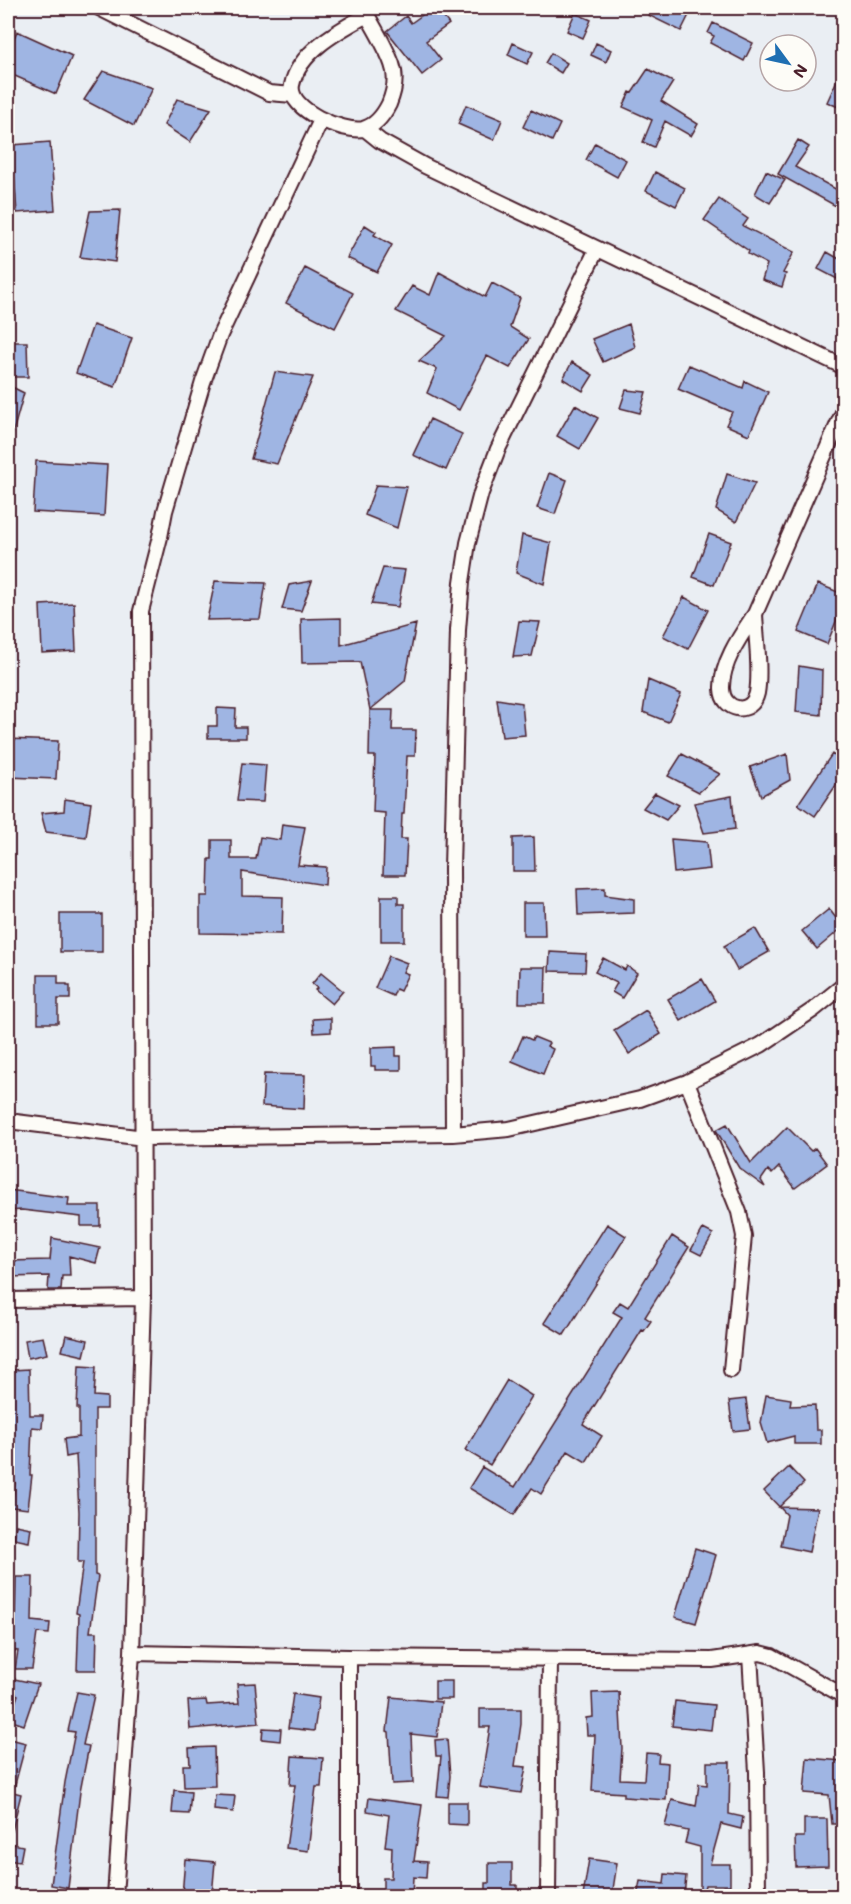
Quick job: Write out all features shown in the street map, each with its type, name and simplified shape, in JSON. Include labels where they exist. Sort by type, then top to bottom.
[{"type":"street","points":[[99,8],[269,93],[293,95]]},
{"type":"street","points":[[369,11],[393,64],[395,78],[393,94],[377,122],[365,129],[354,130],[321,120],[298,104],[293,95],[291,88],[296,73],[304,61],[331,36],[369,11]]},
{"type":"street","points":[[115,1896],[132,1653],[144,1298],[141,610],[165,512],[203,382],[220,335],[321,120]]},
{"type":"street","points":[[365,129],[380,141],[425,166],[843,366]]},
{"type":"street","points":[[453,1134],[452,868],[458,630],[468,543],[481,492],[498,449],[597,249]]},
{"type":"street","points":[[754,614],[757,652],[756,693],[751,704],[739,709],[732,708],[725,702],[722,677],[754,614],[843,411]]},
{"type":"street","points":[[8,1121],[144,1138],[453,1134],[509,1129],[640,1099],[687,1083],[761,1046],[813,1010],[843,985]]},
{"type":"street","points":[[687,1083],[739,1212],[744,1236],[731,1370]]},
{"type":"street","points":[[8,1300],[144,1298]]},
{"type":"street","points":[[132,1653],[712,1660],[760,1653],[772,1656],[843,1696]]},
{"type":"street","points":[[750,1655],[757,1772],[758,1896]]},
{"type":"street","points":[[349,1657],[349,1896]]},
{"type":"street","points":[[548,1896],[550,1659]]},
{"type":"building","points":[[432,8],[436,8],[449,24],[426,41],[441,60],[422,75],[387,31],[406,16],[411,23]]},
{"type":"building","points":[[651,8],[678,8],[690,13],[681,31],[648,15]]},
{"type":"building","points":[[575,13],[591,20],[583,38],[567,31]]},
{"type":"building","points":[[713,23],[753,43],[744,61],[710,43],[714,36],[708,33]]},
{"type":"building","points":[[17,31],[72,56],[56,94],[8,73],[8,53]]},
{"type":"building","points":[[513,43],[533,52],[527,64],[508,55]]},
{"type":"building","points":[[596,43],[611,50],[606,62],[591,55]]},
{"type":"building","points":[[551,53],[567,63],[561,73],[545,63]]},
{"type":"building","points":[[843,67],[843,109],[827,102]]},
{"type":"building","points":[[648,69],[673,82],[661,101],[698,124],[691,136],[665,121],[654,147],[643,142],[652,120],[623,107],[630,92],[632,93]]},
{"type":"building","points":[[103,71],[152,88],[134,126],[84,100]]},
{"type":"building","points":[[177,99],[211,109],[190,142],[164,125]]},
{"type":"building","points":[[466,105],[502,120],[494,140],[458,124]]},
{"type":"building","points":[[531,110],[560,124],[552,141],[523,127]]},
{"type":"building","points":[[798,140],[809,147],[795,167],[843,193],[843,210],[778,174]]},
{"type":"building","points":[[50,142],[55,210],[17,213],[12,145]]},
{"type":"building","points":[[595,143],[626,160],[617,177],[586,160]]},
{"type":"building","points":[[766,171],[785,180],[770,203],[755,194]]},
{"type":"building","points":[[655,172],[685,188],[676,206],[646,191]]},
{"type":"building","points":[[719,199],[748,219],[743,226],[794,252],[783,273],[786,274],[782,287],[762,280],[767,264],[748,254],[749,251],[704,220]]},
{"type":"building","points":[[120,210],[115,262],[80,257],[90,211]]},
{"type":"building","points":[[365,225],[376,232],[374,235],[392,245],[377,272],[347,258]]},
{"type":"building","points":[[827,252],[843,261],[843,282],[818,269]]},
{"type":"building","points":[[305,268],[353,293],[335,328],[286,303]]},
{"type":"building","points":[[439,272],[485,297],[492,283],[520,298],[510,327],[529,339],[510,368],[487,356],[459,410],[427,393],[437,369],[419,361],[446,336],[396,311],[412,286],[430,295]]},
{"type":"building","points":[[629,324],[635,347],[603,362],[592,339]]},
{"type":"building","points":[[93,325],[132,338],[115,387],[76,373]]},
{"type":"building","points":[[8,342],[27,342],[28,377],[8,377]]},
{"type":"building","points":[[572,362],[593,375],[583,391],[563,379]]},
{"type":"building","points":[[689,365],[743,388],[745,381],[768,392],[749,435],[726,425],[732,412],[678,389]]},
{"type":"building","points":[[275,372],[313,377],[277,464],[251,459]]},
{"type":"building","points":[[8,385],[24,393],[11,439],[8,439]]},
{"type":"building","points":[[626,390],[646,392],[640,413],[620,408]]},
{"type":"building","points":[[575,405],[598,418],[580,449],[557,436]]},
{"type":"building","points":[[430,419],[462,434],[446,470],[413,455]]},
{"type":"building","points":[[36,461],[107,465],[104,516],[33,512]]},
{"type":"building","points":[[549,473],[567,480],[555,514],[537,508]]},
{"type":"building","points":[[727,474],[755,483],[736,522],[716,510]]},
{"type":"building","points":[[376,485],[407,487],[397,528],[365,515]]},
{"type":"building","points":[[709,534],[731,542],[714,585],[693,577]]},
{"type":"building","points":[[522,535],[551,543],[544,584],[516,573]]},
{"type":"building","points":[[383,568],[405,570],[398,607],[371,604]]},
{"type":"building","points":[[215,581],[266,583],[260,619],[207,620]]},
{"type":"building","points":[[312,581],[301,611],[282,609],[289,585]]},
{"type":"building","points":[[818,584],[843,594],[843,604],[827,644],[798,632]]},
{"type":"building","points":[[684,597],[708,610],[688,649],[663,636]]},
{"type":"building","points":[[74,603],[76,651],[42,653],[40,605]]},
{"type":"building","points":[[341,618],[341,645],[416,624],[405,681],[370,710],[360,662],[302,663],[301,619]]},
{"type":"building","points":[[519,621],[540,622],[532,656],[513,657]]},
{"type":"building","points":[[799,666],[822,670],[821,715],[796,712]]},
{"type":"building","points":[[648,680],[681,694],[668,722],[643,712]]},
{"type":"building","points":[[497,699],[522,703],[525,735],[502,737]]},
{"type":"building","points":[[217,708],[236,709],[235,727],[246,727],[246,738],[208,738],[208,726],[217,726]]},
{"type":"building","points":[[370,710],[393,710],[392,730],[416,730],[415,756],[407,756],[404,814],[402,814],[401,839],[407,839],[405,875],[383,875],[385,813],[373,812],[375,756],[369,756]]},
{"type":"building","points":[[8,739],[58,741],[56,779],[8,777]]},
{"type":"building","points":[[682,754],[720,774],[699,792],[668,776]]},
{"type":"building","points":[[787,754],[790,780],[761,796],[750,767]]},
{"type":"building","points":[[832,754],[843,762],[843,775],[815,816],[798,804]]},
{"type":"building","points":[[242,763],[266,765],[263,802],[237,801]]},
{"type":"building","points":[[655,793],[679,805],[666,820],[643,808]]},
{"type":"building","points":[[732,796],[735,829],[704,833],[694,803]]},
{"type":"building","points":[[65,799],[91,803],[86,837],[46,832],[41,813],[64,811]]},
{"type":"building","points":[[282,824],[305,827],[298,865],[326,867],[325,885],[242,872],[242,896],[283,897],[282,934],[200,933],[200,896],[208,896],[212,840],[231,840],[231,859],[256,859],[260,837],[280,840]]},
{"type":"building","points":[[534,837],[535,871],[513,871],[513,838]]},
{"type":"building","points":[[671,839],[707,842],[710,869],[674,873]]},
{"type":"building","points":[[605,888],[605,895],[634,899],[634,913],[578,915],[577,889]]},
{"type":"building","points":[[381,896],[398,896],[398,904],[404,904],[404,941],[381,941]]},
{"type":"building","points":[[523,903],[544,903],[545,936],[523,936]]},
{"type":"building","points":[[829,909],[843,927],[817,949],[802,931]]},
{"type":"building","points":[[60,914],[102,914],[102,952],[60,952]]},
{"type":"building","points":[[755,928],[769,952],[737,970],[724,946]]},
{"type":"building","points":[[550,952],[586,954],[585,972],[549,971]]},
{"type":"building","points":[[389,956],[407,963],[403,972],[408,974],[400,991],[396,989],[393,996],[375,988]]},
{"type":"building","points":[[603,958],[625,970],[627,966],[637,973],[622,998],[612,992],[617,983],[595,972]]},
{"type":"building","points":[[520,967],[546,967],[545,1003],[519,1003]]},
{"type":"building","points":[[321,973],[343,991],[332,1004],[315,990],[317,988],[312,984]]},
{"type":"building","points":[[38,975],[58,975],[58,984],[70,986],[70,999],[58,999],[58,1023],[38,1023]]},
{"type":"building","points":[[702,979],[715,1001],[681,1021],[668,999]]},
{"type":"building","points":[[646,1010],[661,1034],[629,1054],[614,1030]]},
{"type":"building","points":[[331,1018],[331,1032],[314,1033],[313,1019]]},
{"type":"building","points":[[523,1036],[532,1040],[534,1037],[549,1043],[547,1046],[553,1049],[543,1074],[512,1061]]},
{"type":"building","points":[[396,1047],[396,1056],[401,1056],[401,1070],[375,1070],[375,1066],[371,1066],[371,1048]]},
{"type":"building","points":[[264,1074],[305,1075],[304,1109],[262,1106]]},
{"type":"building","points":[[727,1124],[751,1163],[787,1127],[811,1151],[815,1148],[827,1164],[795,1188],[779,1167],[772,1174],[768,1170],[761,1180],[765,1187],[739,1168],[716,1130]]},
{"type":"building","points":[[8,1190],[69,1198],[68,1206],[100,1206],[100,1226],[81,1226],[81,1217],[22,1210],[8,1211]]},
{"type":"building","points":[[607,1224],[626,1236],[564,1335],[544,1323]]},
{"type":"building","points":[[703,1229],[713,1234],[701,1255],[691,1250]]},
{"type":"building","points":[[672,1236],[689,1247],[645,1317],[651,1321],[644,1331],[642,1330],[583,1424],[602,1436],[586,1462],[568,1451],[541,1494],[532,1488],[514,1515],[469,1488],[482,1467],[515,1487],[622,1317],[613,1312],[620,1302],[628,1307]]},
{"type":"building","points":[[52,1238],[100,1248],[96,1263],[69,1256],[70,1276],[62,1276],[61,1290],[48,1290],[49,1276],[8,1277],[8,1261],[50,1260]]},
{"type":"building","points":[[66,1335],[88,1340],[84,1356],[62,1351]]},
{"type":"building","points":[[43,1337],[47,1354],[28,1358],[25,1340]]},
{"type":"building","points":[[79,1366],[96,1367],[94,1396],[107,1397],[107,1409],[95,1409],[95,1575],[98,1576],[90,1632],[97,1632],[96,1670],[77,1670],[79,1614],[76,1613],[83,1562],[78,1562],[79,1512],[76,1455],[66,1457],[64,1439],[79,1437],[79,1408],[77,1408]]},
{"type":"building","points":[[29,1369],[30,1415],[43,1415],[42,1428],[32,1427],[30,1475],[32,1475],[28,1509],[12,1507],[15,1482],[8,1481],[8,1470],[12,1471],[14,1432],[8,1432],[8,1391],[13,1391],[12,1370]]},
{"type":"building","points":[[507,1380],[532,1396],[490,1465],[465,1450]]},
{"type":"building","points":[[766,1395],[791,1399],[790,1406],[815,1405],[816,1430],[821,1430],[821,1444],[794,1444],[794,1436],[767,1443],[761,1423]]},
{"type":"building","points":[[746,1399],[750,1429],[733,1431],[729,1401]]},
{"type":"building","points":[[789,1467],[804,1483],[779,1507],[764,1491]]},
{"type":"building","points":[[779,1507],[818,1508],[809,1552],[781,1546],[787,1515]]},
{"type":"building","points":[[16,1525],[31,1528],[29,1542],[14,1539]]},
{"type":"building","points":[[695,1548],[716,1555],[696,1623],[675,1617]]},
{"type":"building","points":[[16,1577],[33,1577],[32,1621],[50,1623],[49,1634],[37,1633],[32,1669],[15,1669],[18,1651],[8,1650],[11,1620],[15,1620]]},
{"type":"building","points":[[10,1678],[38,1684],[24,1725],[9,1720],[18,1695],[8,1691]]},
{"type":"building","points":[[435,1681],[452,1681],[452,1699],[435,1699]]},
{"type":"building","points":[[255,1683],[259,1723],[190,1729],[188,1701],[206,1700],[207,1705],[239,1703],[237,1684]]},
{"type":"building","points":[[77,1692],[94,1695],[83,1745],[89,1746],[80,1792],[68,1888],[51,1885],[65,1782],[75,1732],[68,1731]]},
{"type":"building","points":[[619,1692],[622,1748],[620,1779],[644,1780],[646,1753],[659,1754],[658,1762],[668,1763],[666,1800],[624,1797],[624,1793],[592,1791],[595,1735],[587,1735],[586,1718],[593,1717],[592,1693]]},
{"type":"building","points":[[293,1694],[319,1698],[314,1731],[288,1728]]},
{"type":"building","points":[[391,1697],[441,1702],[437,1737],[411,1734],[413,1783],[392,1784],[389,1732],[387,1731]]},
{"type":"building","points":[[675,1701],[714,1705],[711,1730],[672,1726]]},
{"type":"building","points":[[480,1709],[521,1709],[515,1766],[526,1767],[521,1793],[480,1787],[490,1727],[480,1727]]},
{"type":"building","points":[[263,1728],[281,1729],[280,1741],[262,1739]]},
{"type":"building","points":[[10,1739],[26,1743],[13,1792],[21,1794],[12,1831],[8,1830],[8,1748]]},
{"type":"building","points":[[447,1739],[450,1776],[448,1797],[437,1796],[441,1756],[436,1756],[435,1740]]},
{"type":"building","points":[[214,1747],[215,1786],[184,1787],[183,1765],[190,1765],[189,1748]]},
{"type":"building","points":[[292,1756],[323,1758],[321,1787],[316,1787],[308,1851],[286,1848],[295,1785],[290,1785]]},
{"type":"building","points":[[807,1758],[843,1761],[843,1824],[832,1824],[829,1795],[804,1793]]},
{"type":"building","points":[[707,1762],[730,1762],[729,1814],[743,1817],[741,1829],[721,1824],[710,1864],[730,1864],[730,1885],[705,1885],[704,1889],[700,1889],[700,1847],[685,1843],[688,1831],[665,1826],[672,1800],[696,1806],[699,1784],[707,1785]]},
{"type":"building","points":[[174,1790],[191,1792],[189,1814],[172,1813]]},
{"type":"building","points":[[215,1795],[235,1796],[233,1812],[214,1810]]},
{"type":"building","points":[[369,1798],[422,1805],[414,1861],[427,1862],[426,1878],[413,1877],[412,1896],[383,1896],[383,1878],[391,1878],[392,1847],[385,1846],[389,1815],[367,1811]]},
{"type":"building","points":[[448,1802],[467,1802],[467,1825],[448,1824]]},
{"type":"building","points":[[804,1819],[827,1819],[828,1866],[796,1867],[795,1837],[804,1837]]},
{"type":"building","points":[[8,1843],[23,1846],[20,1862],[8,1860]]},
{"type":"building","points":[[185,1859],[215,1862],[212,1896],[182,1896]]},
{"type":"building","points":[[589,1859],[617,1863],[612,1896],[583,1896]]},
{"type":"building","points":[[489,1863],[512,1863],[512,1885],[517,1885],[517,1896],[486,1896],[486,1883],[489,1883]]},
{"type":"building","points":[[665,1874],[686,1876],[684,1896],[637,1896],[640,1881],[664,1884]]}]
